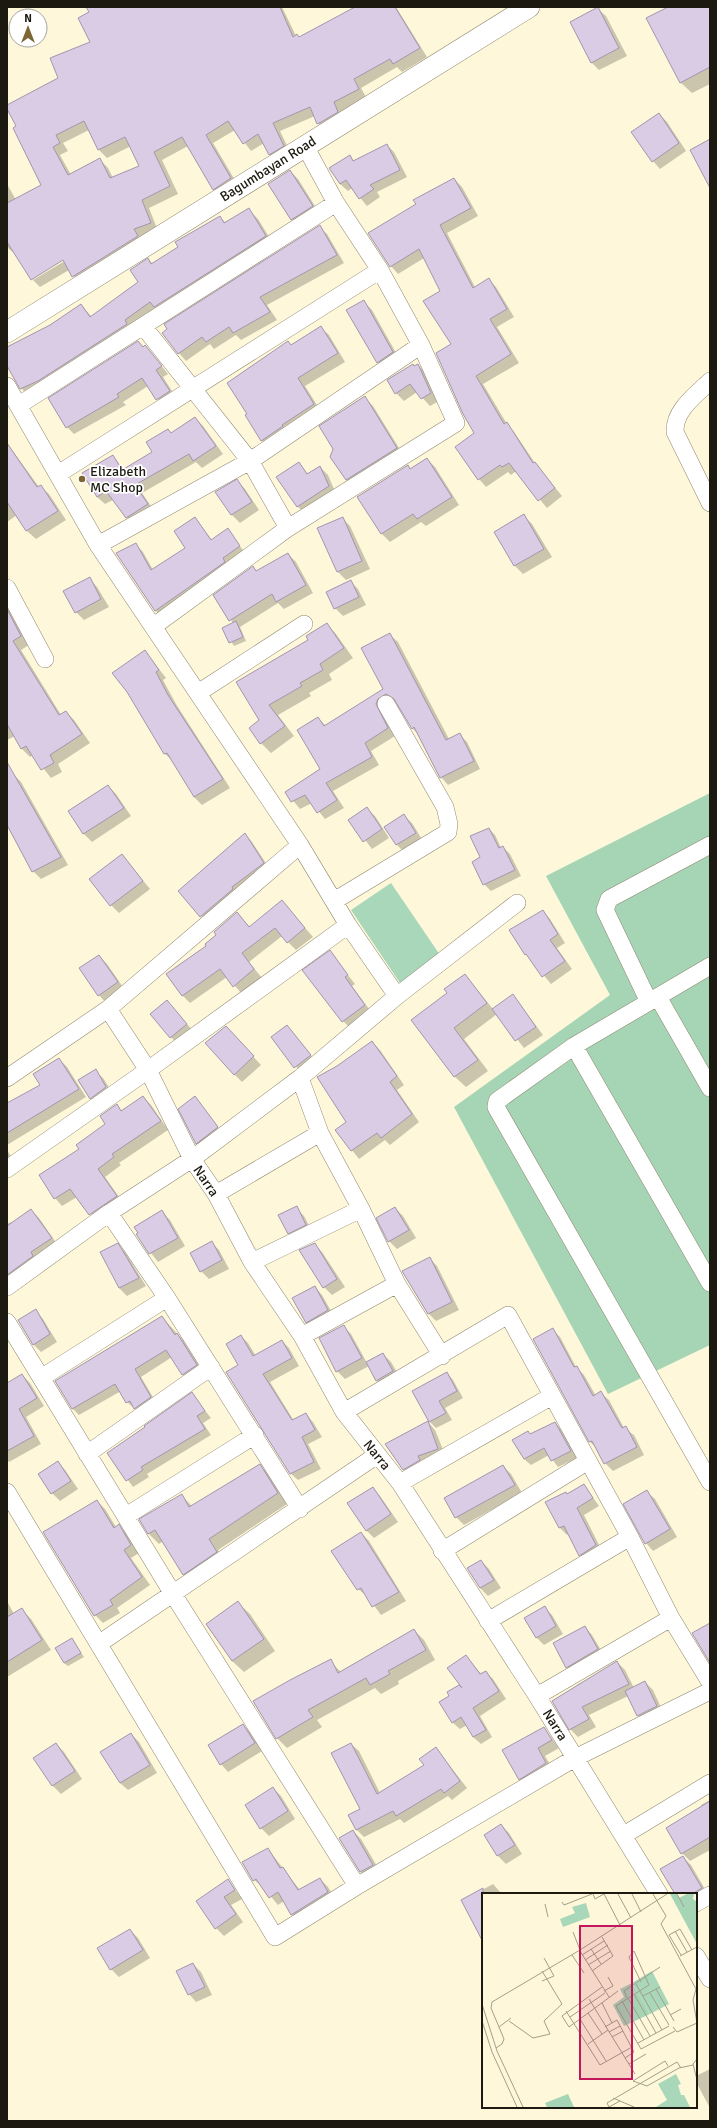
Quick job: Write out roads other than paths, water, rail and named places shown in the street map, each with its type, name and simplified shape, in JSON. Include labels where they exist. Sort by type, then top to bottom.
[{"type":"street","name":"Bagumbayan Road","points":[[7,332],[529,7]]},
{"type":"street","points":[[154,626],[288,528],[456,423],[421,345],[380,270],[336,203],[305,146]]},
{"type":"street","points":[[19,405],[336,203]]},
{"type":"street","points":[[58,474],[380,270]]},
{"type":"street","points":[[143,326],[250,462],[288,528]]},
{"type":"street","points":[[98,545],[250,462],[421,345]]},
{"type":"street","points":[[710,381],[682,409],[675,424],[675,432],[710,503]]},
{"type":"street","points":[[7,386],[98,545],[154,626],[300,845],[348,925],[397,996]]},
{"type":"street","points":[[7,588],[45,659]]},
{"type":"street","points":[[198,693],[304,624]]},
{"type":"street","points":[[334,901],[448,832],[449,824],[445,807],[386,704]]},
{"type":"street","points":[[7,1078],[108,1009],[300,845]]},
{"type":"street","points":[[710,845],[609,899],[605,910],[654,999],[710,1088]]},
{"type":"street","points":[[7,1287],[108,1213],[192,1159],[300,1078],[397,996],[517,903]]},
{"type":"street","points":[[7,1169],[148,1070],[348,925]]},
{"type":"street","points":[[710,966],[574,1046],[497,1101],[496,1107],[710,1482]]},
{"type":"street","name":"Narra","points":[[108,1009],[148,1070],[192,1159],[216,1194],[252,1262],[302,1336],[344,1412],[400,1483],[624,1834],[658,1893]]},
{"type":"street","points":[[574,1046],[710,1284]]},
{"type":"street","points":[[300,1078],[320,1133],[361,1209],[397,1284],[442,1356]]},
{"type":"street","points":[[216,1194],[320,1133]]},
{"type":"street","points":[[252,1262],[361,1209]]},
{"type":"street","points":[[108,1213],[167,1298],[255,1435],[300,1509]]},
{"type":"street","points":[[302,1336],[397,1284]]},
{"type":"street","points":[[41,1378],[167,1298]]},
{"type":"street","points":[[344,1412],[442,1356],[508,1315],[630,1537],[672,1618],[710,1682]]},
{"type":"street","points":[[7,1322],[172,1594],[357,1886]]},
{"type":"street","points":[[88,1454],[211,1367]]},
{"type":"street","points":[[400,1483],[552,1396]]},
{"type":"street","points":[[126,1516],[255,1435]]},
{"type":"street","points":[[100,1643],[300,1509],[377,1455]]},
{"type":"street","points":[[442,1551],[588,1460]]},
{"type":"street","points":[[7,1492],[100,1643],[275,1937],[357,1886],[575,1758],[710,1691]]},
{"type":"street","points":[[488,1620],[630,1537]]},
{"type":"street","points":[[537,1696],[672,1618]]},
{"type":"street","points":[[624,1834],[710,1783]]},
{"type":"street","points":[[697,1902],[710,1895]]},
{"type":"street","points":[[697,1958],[710,1979]]},
{"type":"place","name":"Elizabeth MC Shop","points":[[82,479]]}]
